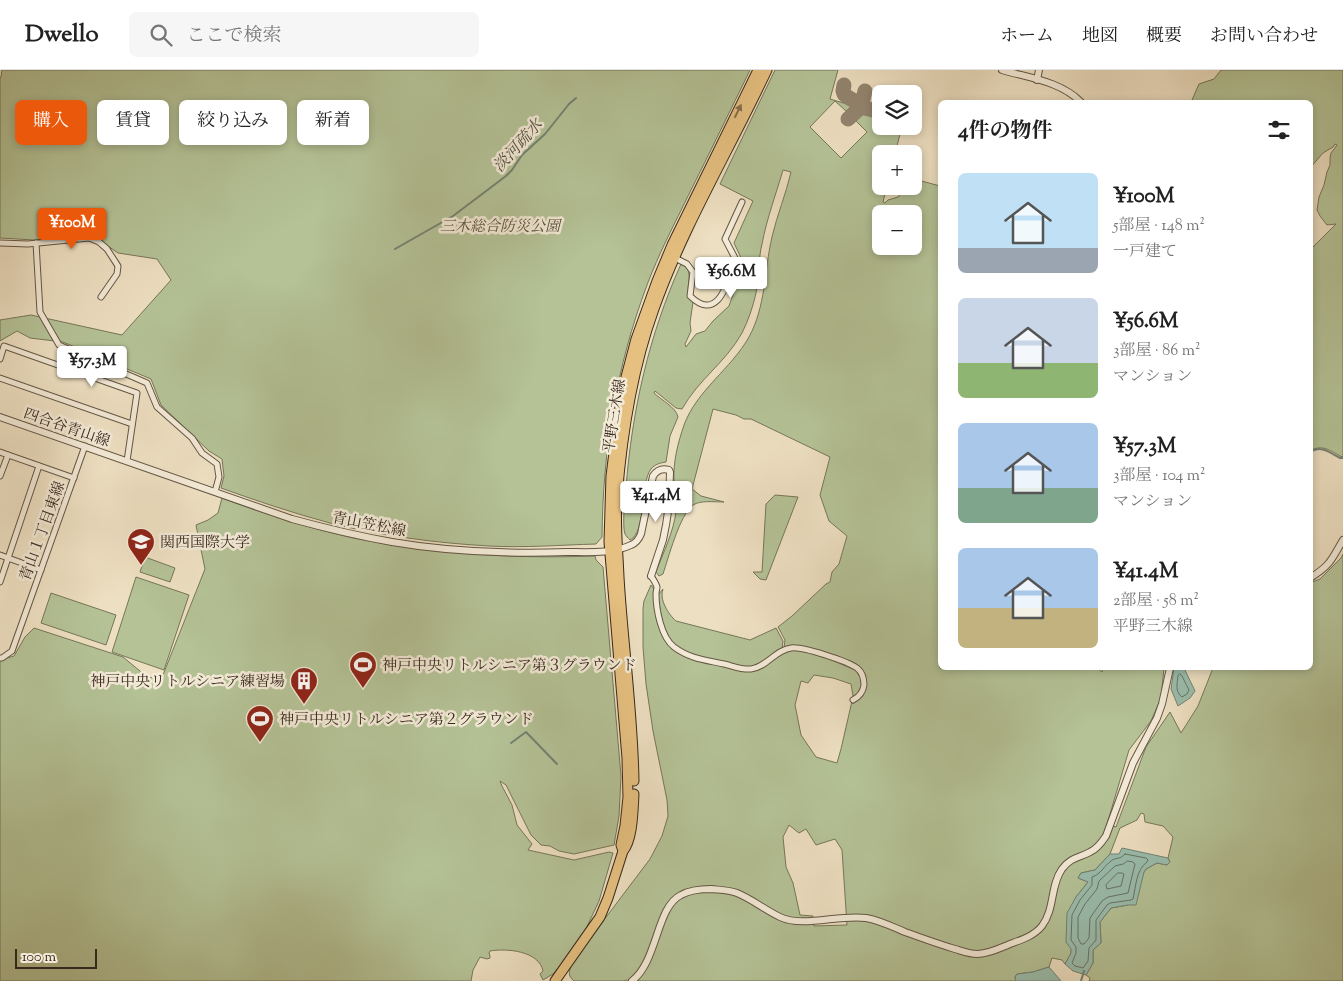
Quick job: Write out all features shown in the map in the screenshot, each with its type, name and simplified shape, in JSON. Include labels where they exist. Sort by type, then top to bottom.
[{"type":"main road","name":"平野三木線","points":[[555,981],[600,917],[608,898],[622,851],[627,805],[627,758],[610,496],[613,453],[622,393],[638,332],[652,292],[666,259],[758,70]]},
{"type":"main road","name":"平野三木線","points":[[613,549],[622,443],[628,403],[651,319],[675,258],[767,70]]},
{"type":"street","points":[[1002,70],[1051,83],[1074,95],[1079,100]]},
{"type":"street","points":[[1037,80],[1039,70]]},
{"type":"street","points":[[675,258],[687,264],[693,272],[690,296],[695,301],[708,305],[715,303],[720,297],[736,260],[725,239],[742,202]]},
{"type":"street","points":[[0,243],[36,244],[89,238],[98,242],[107,249],[118,266],[117,274],[101,297]]},
{"type":"street","points":[[36,244],[40,312],[58,345],[147,383],[157,407],[192,438],[202,453],[217,464],[220,477],[215,492]]},
{"type":"street","points":[[0,359],[4,346],[137,393],[127,461]]},
{"type":"street","points":[[0,378],[132,424]]},
{"type":"street","name":"四合谷青山線","points":[[0,417],[127,461]]},
{"type":"street","name":"青山１丁目東線","points":[[0,658],[12,651],[85,446]]},
{"type":"street","points":[[0,452],[74,478]]},
{"type":"street","points":[[0,476],[8,454]]},
{"type":"street","name":"青山笠松線","points":[[127,461],[269,511],[368,538],[447,549],[497,553],[594,552],[613,549]]},
{"type":"street","points":[[0,582],[40,466]]},
{"type":"street","points":[[613,549],[631,545],[638,539],[642,530],[652,478],[658,470],[669,470],[669,505],[666,526],[651,576],[657,588],[658,609],[664,633],[670,644],[691,657],[750,669],[763,665],[780,652],[789,648],[811,651],[843,662],[859,670],[864,687],[859,696],[853,700]]},
{"type":"street","points":[[1313,576],[1332,561],[1343,540]]},
{"type":"street","points":[[0,555],[41,570]]},
{"type":"street","points":[[632,981],[639,976],[648,961],[667,910],[676,898],[682,894],[700,890],[726,890],[738,893],[781,918],[791,921],[866,918],[931,942],[978,954],[1028,937],[1038,930],[1044,922],[1060,871],[1075,858],[1092,851],[1106,836],[1133,763],[1162,704],[1170,670]]},
{"type":"green space","name":"三木総合防災公園","points":[[2,70],[750,70],[662,250],[636,316],[619,378],[613,409],[605,472],[602,537],[596,544],[502,547],[449,543],[350,528],[275,507],[221,488],[224,476],[222,459],[209,451],[161,405],[151,379],[63,342],[30,338],[17,331],[0,341],[0,320],[31,315],[122,335],[171,280],[157,259],[118,253],[92,235],[34,240],[0,238]]},
{"type":"green space","points":[[775,70],[838,70],[830,99],[850,105],[851,107],[846,111],[835,101],[810,127],[841,158],[867,132],[856,121],[862,114],[872,117],[872,135],[900,135],[897,145],[872,145],[872,195],[885,195],[883,202],[885,203],[899,195],[922,195],[922,181],[938,185],[938,670],[1100,670],[1102,672],[1102,670],[1164,670],[1161,698],[1151,721],[1129,750],[1107,824],[1116,827],[1146,747],[1170,712],[1181,733],[1198,706],[1212,670],[1313,670],[1313,582],[1320,579],[1343,554],[1343,981],[1089,981],[1090,978],[1086,975],[1093,963],[1093,950],[1101,943],[1100,922],[1111,908],[1128,905],[1146,869],[1157,863],[1167,865],[1170,862],[1168,858],[1173,837],[1163,826],[1145,822],[1144,814],[1141,813],[1137,820],[1120,828],[1110,854],[1095,870],[1081,873],[1078,878],[1088,882],[1076,897],[1071,954],[1065,964],[1062,960],[1052,958],[1049,967],[1017,974],[1015,977],[1016,981],[574,981],[569,972],[573,961],[650,859],[662,836],[668,816],[667,800],[646,684],[643,647],[643,608],[651,585],[654,589],[663,637],[683,655],[702,662],[723,666],[759,669],[782,653],[792,649],[809,652],[857,671],[861,677],[862,686],[859,693],[853,696],[851,684],[833,678],[814,675],[808,683],[801,681],[795,705],[801,735],[816,757],[837,763],[852,701],[864,691],[861,669],[813,649],[784,648],[785,640],[778,627],[830,582],[832,572],[839,564],[847,536],[829,521],[820,495],[830,457],[751,419],[744,419],[713,409],[692,489],[701,496],[724,502],[700,502],[688,510],[675,537],[663,574],[659,576],[656,572],[675,519],[674,466],[684,425],[697,401],[742,349],[755,325],[762,301],[772,237],[791,172],[783,170],[766,225],[755,298],[742,333],[682,409],[676,408],[655,391],[654,393],[677,413],[678,417],[670,436],[666,462],[654,466],[648,475],[639,527],[630,540],[625,534],[625,498],[638,402],[651,346],[670,291],[681,264],[688,271],[688,292],[693,302],[690,323],[691,331],[685,344],[686,347],[696,334],[705,331],[729,306],[744,264],[734,243],[753,201],[720,184]],"holes":[[[789,825],[799,833],[806,829],[816,845],[835,839],[842,850],[847,925],[814,926],[813,916],[800,915],[793,883],[786,867],[783,837]]]},
{"type":"green space","points":[[1221,70],[1343,70],[1343,457],[1322,448],[1313,450],[1313,247],[1336,224],[1327,225],[1317,210],[1319,197],[1330,165],[1331,153],[1337,145],[1335,144],[1323,153],[1313,165],[1313,100],[1192,100],[1199,84],[1214,79]]},
{"type":"green space","points":[[775,495],[798,497],[766,580],[760,579],[753,572],[762,572],[766,504]]},
{"type":"green space","points":[[222,498],[271,515],[353,538],[443,552],[534,557],[595,556],[596,560],[603,567],[621,776],[619,816],[614,845],[574,854],[541,845],[531,835],[506,785],[500,781],[512,805],[517,825],[532,844],[528,850],[574,860],[609,852],[613,853],[599,901],[584,933],[553,974],[543,980],[540,974],[543,971],[535,959],[521,952],[505,950],[490,951],[490,958],[487,959],[480,957],[473,970],[471,981],[0,981],[0,660],[14,656],[25,637],[34,628],[123,657],[146,676],[161,680],[205,569],[196,525],[218,513]]},
{"type":"green space","points":[[145,557],[175,568],[170,582],[140,572]]},
{"type":"green space","points":[[136,577],[189,595],[164,670],[112,652]]},
{"type":"green space","points":[[663,589],[662,597],[665,606],[676,621],[750,640],[776,628],[783,641],[782,649],[763,662],[749,667],[690,654],[676,646],[664,629],[658,595]]},
{"type":"green space","points":[[51,593],[116,615],[106,645],[41,623]]},
{"type":"water","points":[[1174,670],[1185,670],[1195,691],[1190,698],[1178,706],[1171,689]]},
{"type":"water","points":[[1122,848],[1168,858],[1170,862],[1167,865],[1157,863],[1146,869],[1136,905],[1111,908],[1100,922],[1101,943],[1093,950],[1093,963],[1086,975],[1073,971],[1065,964],[1071,953],[1071,949],[1066,942],[1067,913],[1076,897],[1088,882],[1078,878],[1081,873],[1095,870],[1110,854],[1119,854]]},
{"type":"water","points":[[1049,967],[1061,981],[1016,981],[1015,977],[1017,974]]},
{"type":"waterway","name":"淡河疏水","points":[[395,249],[453,216],[506,176],[522,155],[545,134],[576,98]]},
{"type":"waterway","points":[[1313,450],[1321,449],[1343,458]]},
{"type":"waterway","points":[[511,743],[526,732],[557,764]]},
{"type":"waterway","points":[[1081,981],[1084,971]]},
{"type":"taxiway","points":[[844,85],[844,94],[857,104],[856,111]]},
{"type":"taxiway","points":[[848,119],[861,107],[865,91]]},
{"type":"taxiway","points":[[859,108],[872,110]]},
{"type":"place","name":"関西国際大学","points":[[141,566]]},
{"type":"place","name":"神戸中央リトルシニア第３グラウンド","points":[[363,689]]},
{"type":"place","name":"神戸中央リトルシニア練習場","points":[[304,705]]},
{"type":"place","name":"神戸中央リトルシニア第２グラウンド","points":[[260,743]]}]
